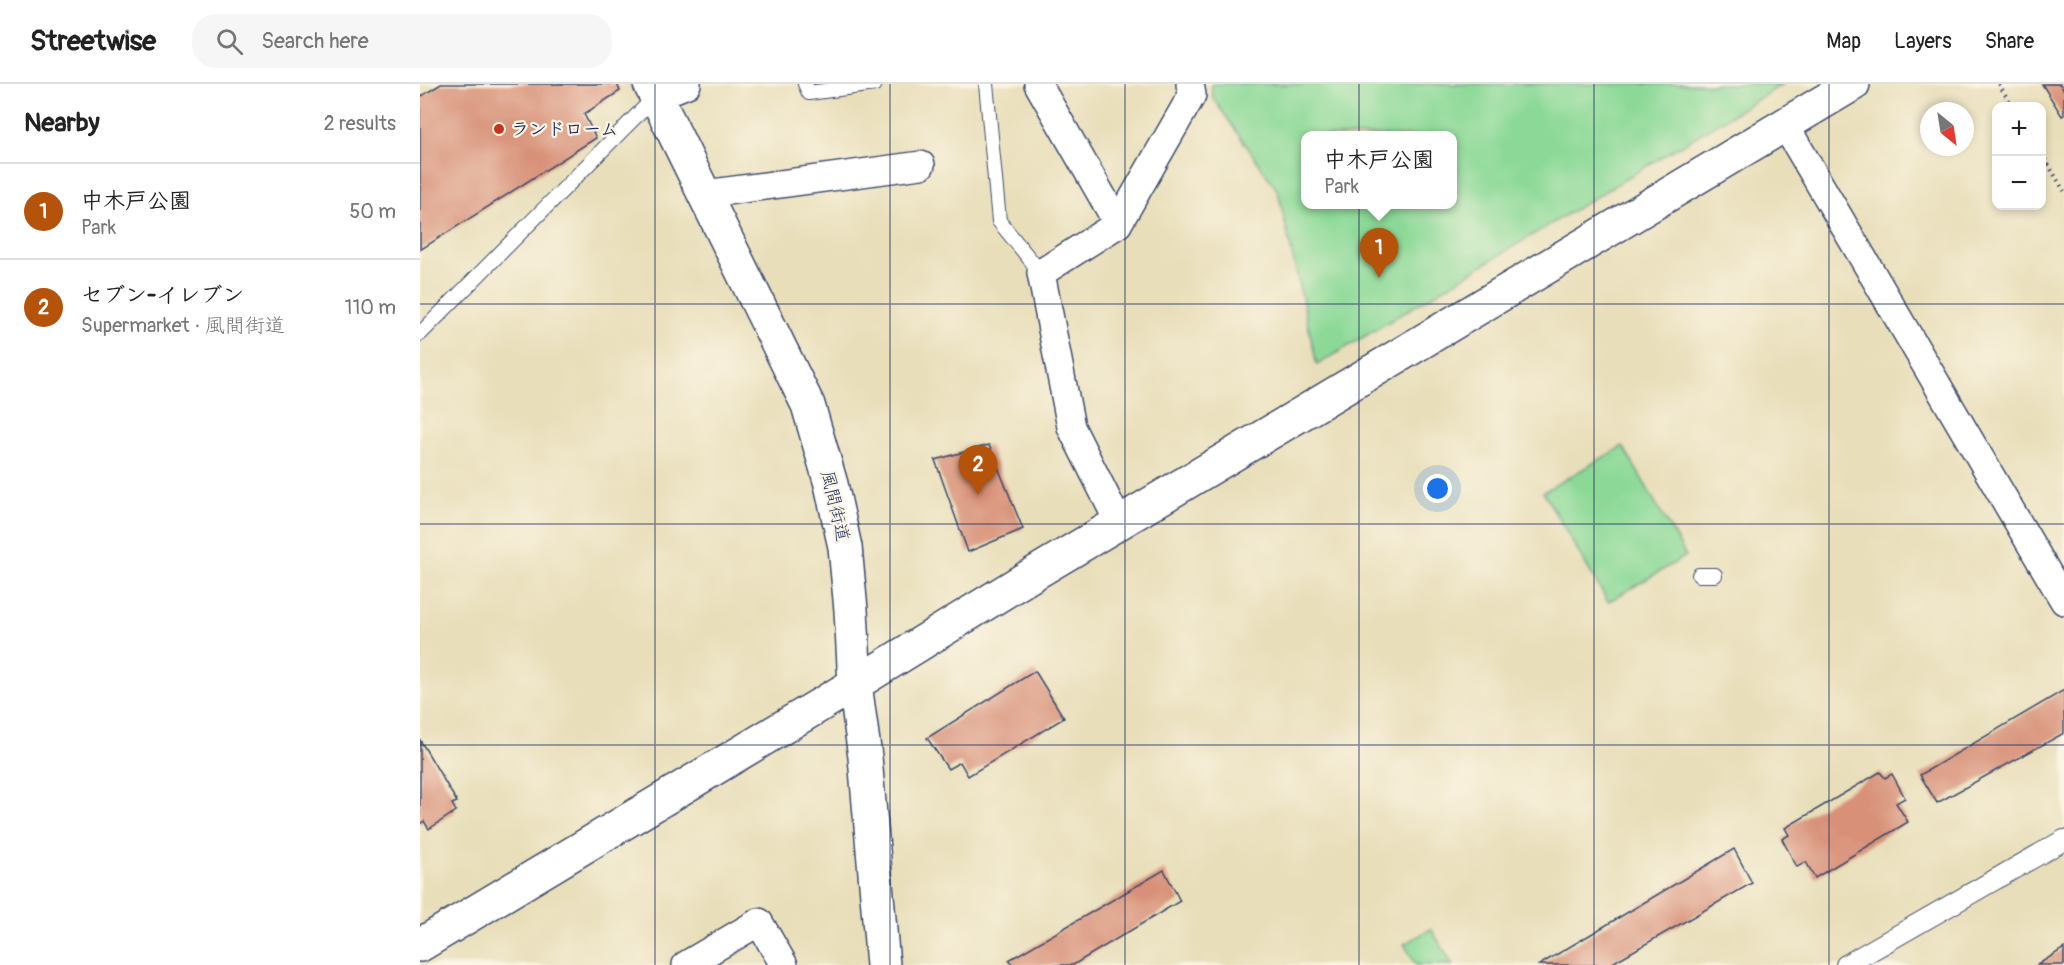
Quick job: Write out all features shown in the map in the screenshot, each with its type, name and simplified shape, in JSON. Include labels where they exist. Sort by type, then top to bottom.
[{"type":"street","points":[[653,90],[687,84]]},
{"type":"street","points":[[1038,84],[1118,224]]},
{"type":"street","points":[[1119,523],[1071,427],[1041,273],[1118,224],[1192,95],[1190,84]]},
{"type":"street","points":[[420,945],[1853,84]]},
{"type":"street","name":"風間街道","points":[[653,90],[808,405],[831,484],[845,547],[855,684],[865,757],[882,964]]},
{"type":"street","points":[[1785,125],[2064,601]]},
{"type":"street","points":[[705,194],[921,165]]},
{"type":"street","points":[[1858,962],[2064,840]]},
{"type":"street","points":[[686,965],[759,922],[784,965]]},
{"type":"lane","points":[[805,84],[809,93],[875,84]]},
{"type":"lane","points":[[986,84],[999,221],[1041,273]]},
{"type":"lane","points":[[420,334],[653,90]]},
{"type":"lane","points":[[1699,574],[1715,575]]},
{"type":"path","points":[[1999,84],[2010,102]]},
{"type":"path","points":[[2043,156],[2064,191]]},
{"type":"green space","points":[[1211,84],[1783,84],[1317,365],[1278,191],[1213,98]]},
{"type":"green space","points":[[1623,446],[1686,556],[1608,602],[1543,492]]},
{"type":"green space","points":[[1431,929],[1453,965],[1416,965],[1404,944]]},
{"type":"building","points":[[441,84],[617,84],[620,91],[584,114],[596,138],[420,250],[420,97]]},
{"type":"building","points":[[2042,84],[2060,84],[2064,88],[2064,115],[2062,116]]},
{"type":"building","points":[[989,445],[1023,529],[968,552],[935,460]]},
{"type":"building","points":[[1035,671],[1064,718],[968,776],[960,762],[948,769],[927,738]]},
{"type":"building","points":[[2064,690],[2064,733],[1937,803],[1920,775]]},
{"type":"building","points":[[420,740],[457,802],[452,804],[456,811],[429,829],[424,821],[420,824]]},
{"type":"building","points":[[1880,772],[1885,778],[1892,774],[1905,798],[1896,803],[1908,822],[1815,878],[1806,862],[1797,867],[1782,839],[1789,835],[1785,828]]},
{"type":"building","points":[[1734,849],[1752,883],[1609,965],[1539,965]]},
{"type":"building","points":[[1164,870],[1180,901],[1073,965],[1013,965],[1009,960]]},
{"type":"building","points":[[2064,948],[2064,965],[2037,965]]},
{"type":"place","name":"ランドローム","points":[[499,129]]},
{"type":"place","name":"中木戸公園","points":[[1379,278]]},
{"type":"place","name":"セブン-イレブン","points":[[978,495]]}]
